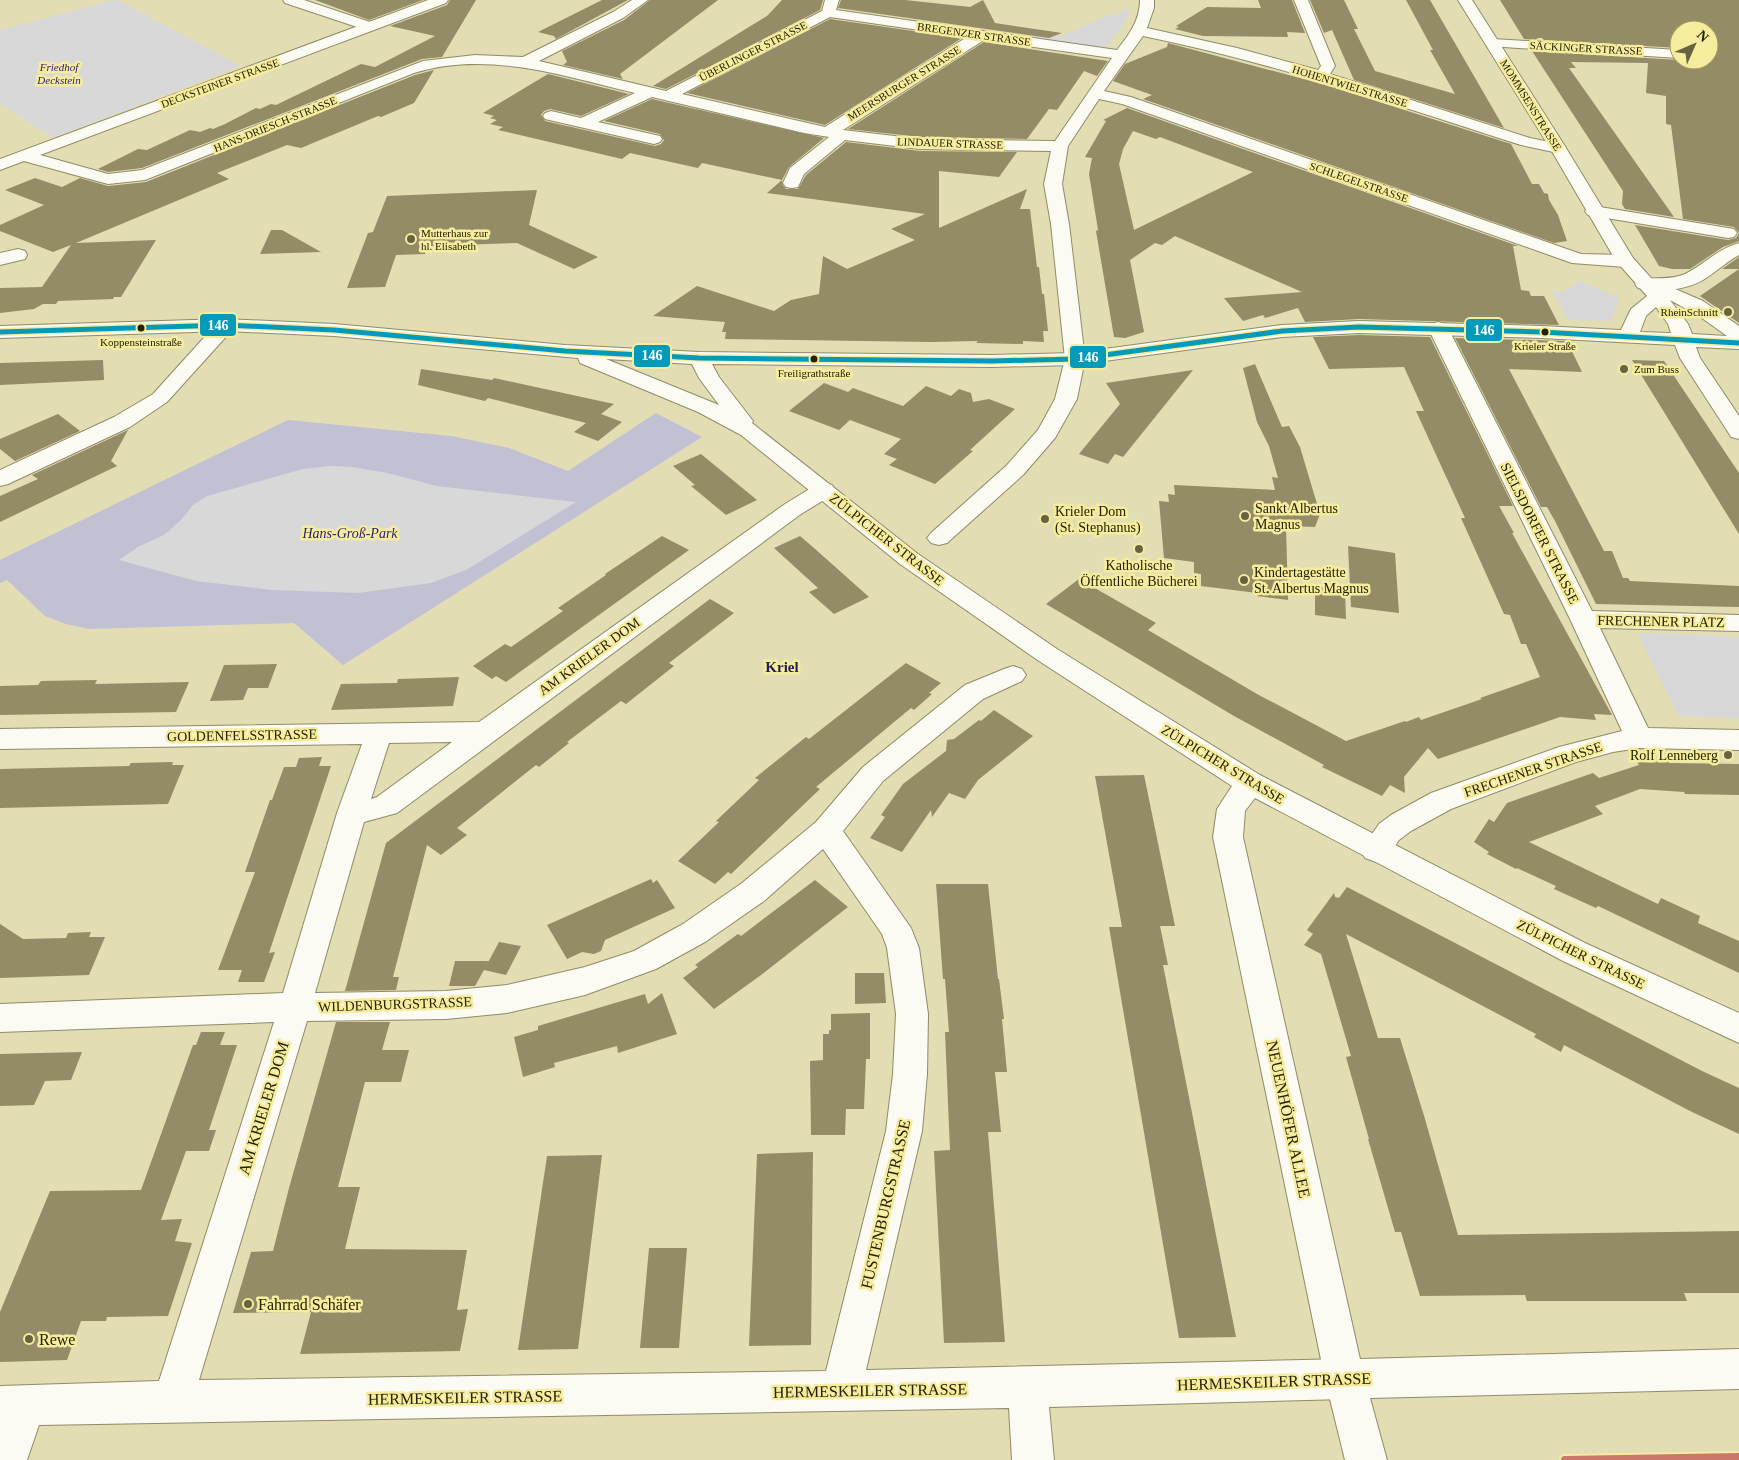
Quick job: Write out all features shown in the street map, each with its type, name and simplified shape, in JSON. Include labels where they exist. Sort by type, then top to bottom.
[{"type":"street","points":[[290,0],[368,26]]},
{"type":"street","name":"DECKSTEINER STRASSE","points":[[0,165],[440,0]]},
{"type":"street","points":[[525,62],[618,15],[641,0]]},
{"type":"street","points":[[939,538],[1015,470],[1048,433],[1066,399],[1075,359],[1060,224],[1053,184],[1060,146],[1139,31],[1147,8],[1147,0]]},
{"type":"street","points":[[1301,0],[1328,66],[1321,76]]},
{"type":"street","name":"MOMMSENSTRASSE","points":[[1465,0],[1558,148],[1625,262],[1651,290],[1678,324],[1682,340],[1690,358],[1739,432]]},
{"type":"street","name":"BREGENZER STRASSE","points":[[830,6],[981,35],[1121,55]]},
{"type":"street","name":"ÜBERLINGER STRASSE","points":[[667,96],[830,6]]},
{"type":"street","name":"HOHENTWIELSTRASSE","points":[[1139,31],[1228,51],[1321,76],[1527,142],[1558,148]]},
{"type":"street","name":"MEERSBURGER STRASSE","points":[[834,134],[981,35]]},
{"type":"street","name":"SÄCKINGER STRASSE","points":[[1493,43],[1669,53]]},
{"type":"street","name":"HANS-DRIESCH-STRASSE","points":[[26,156],[108,179],[145,175],[428,64],[474,58],[525,62]]},
{"type":"street","name":"LINDAUER STRASSE","points":[[525,62],[834,134],[920,144],[1060,146]]},
{"type":"street","points":[[582,123],[651,91]]},
{"type":"street","name":"SCHLEGELSTRASSE","points":[[1095,94],[1126,100],[1579,259],[1625,262]]},
{"type":"street","points":[[551,116],[654,139]]},
{"type":"street","points":[[792,183],[796,172],[834,134]]},
{"type":"street","points":[[1594,211],[1728,233]]},
{"type":"street","points":[[1629,337],[1633,321],[1651,290],[1692,278],[1729,252],[1739,249]]},
{"type":"street","points":[[0,259],[18,255]]},
{"type":"street","points":[[1651,290],[1684,298],[1720,320],[1739,336]]},
{"type":"street","points":[[0,332],[226,325],[334,330],[565,351],[699,358],[992,361],[1075,359],[1282,331],[1359,327],[1438,328],[1739,343]]},
{"type":"street","points":[[0,478],[122,422],[160,398],[226,325]]},
{"type":"street","name":"SIELSDORFER STRASSE","points":[[1438,328],[1583,619],[1639,738]]},
{"type":"street","name":"ZÜLPICHER STRASSE","points":[[565,351],[706,407],[749,430],[909,560],[1048,654],[1250,782],[1376,850],[1574,952],[1739,1029]]},
{"type":"street","name":"ZÜLPICHER STRASSE","points":[[699,358],[708,378],[749,430]]},
{"type":"street","name":"AM KRIELER DOM","points":[[352,812],[372,810],[387,805],[793,509],[824,490]]},
{"type":"street","name":"FRECHENER PLATZ","points":[[1583,619],[1739,623]]},
{"type":"street","name":"WILDENBURGSTRASSE","points":[[0,1018],[295,1007],[446,1006],[507,999],[585,981],[645,960],[694,933],[753,892],[826,830],[873,774],[974,692],[1013,675]]},
{"type":"street","name":"GOLDENFELSSTRASSE","points":[[0,739],[485,732]]},
{"type":"street","name":"AM KRIELER DOM","points":[[172,1402],[295,1007],[352,812],[379,733]]},
{"type":"street","name":"FRECHENER STRASSE","points":[[1376,850],[1389,832],[1401,822],[1441,801],[1569,754],[1613,742],[1639,738],[1739,740]]},
{"type":"street","name":"NEUENHÖFER ALLEE","points":[[1250,782],[1231,810],[1228,836],[1345,1379],[1366,1460]]},
{"type":"street","name":"FUSTENBURGSTRASSE","points":[[826,830],[895,928],[902,948],[912,1014],[910,1074],[904,1131],[841,1390]]},
{"type":"street","name":"HERMESKEILER STRASSE","points":[[13,1405],[1027,1388],[1739,1369]]},
{"type":"street","points":[[1027,1388],[1033,1460]]},
{"type":"street","points":[[6,1460],[13,1405]]},
{"type":"green space","name":"Friedhof Deckstein","points":[[118,0],[241,66],[52,138],[0,103],[0,30]]},
{"type":"green space","points":[[1126,9],[1130,9],[1124,24],[1107,46],[1093,47],[1025,39],[1033,29],[1059,37],[1109,15],[1114,16]]},
{"type":"green space","points":[[1579,281],[1619,297],[1612,321],[1568,320],[1552,290],[1563,292]]},
{"type":"green space","name":"Hans-Groß-Park","points":[[656,413],[702,437],[343,665],[294,623],[90,629],[66,624],[45,616],[7,580],[0,583],[0,560],[288,420],[451,436],[509,448],[568,471]]},
{"type":"green space","points":[[1637,633],[1739,637],[1739,718],[1679,716]]},
{"type":"shaded area","points":[[656,413],[702,437],[343,665],[294,623],[90,629],[66,624],[45,616],[7,580],[0,583],[0,560],[288,420],[451,436],[509,448],[568,471]],"holes":[[[330,466],[352,467],[387,473],[437,486],[576,502],[466,570],[431,583],[358,593],[272,590],[196,581],[119,560],[138,547],[164,535],[181,520],[193,505],[207,496],[303,469]]]},
{"type":"building","points":[[315,0],[423,0],[369,20]]},
{"type":"building","points":[[450,0],[476,0],[442,57],[422,59],[142,168],[108,172],[98,169],[138,149],[147,150],[190,130],[200,132],[210,128],[213,129],[256,108],[260,109],[271,104],[276,105],[361,64],[375,67],[435,36],[390,26],[447,5]]},
{"type":"building","points":[[602,0],[628,0],[556,39],[554,36],[538,32]]},
{"type":"building","points":[[650,0],[718,0],[620,74],[623,79],[563,65],[567,62],[562,51],[624,20]]},
{"type":"building","points":[[782,0],[823,0],[820,10],[666,89],[653,86],[767,16]]},
{"type":"building","points":[[841,0],[905,0],[970,7],[983,0],[995,23],[1062,33],[1049,38],[838,8]]},
{"type":"building","points":[[1258,0],[1292,0],[1305,33],[1287,32],[1288,37],[1203,36],[1175,29],[1179,27],[1176,26],[1207,7],[1261,8]]},
{"type":"building","points":[[1310,0],[1344,0],[1358,29],[1354,29],[1375,71],[1455,94],[1430,50],[1433,50],[1406,0],[1430,0],[1504,128],[1354,80],[1332,30],[1324,33]]},
{"type":"building","points":[[1500,0],[1739,0],[1739,233],[1734,227],[1683,219],[1671,125],[1666,124],[1666,96],[1646,93],[1648,63],[1571,62],[1576,68],[1569,68],[1674,217],[1625,209],[1622,204],[1623,191],[1532,51],[1669,59],[1669,70],[1719,70],[1719,20],[1669,20],[1669,47],[1524,39]]},
{"type":"building","points":[[830,19],[962,38],[825,125],[687,93]]},
{"type":"building","points":[[984,42],[1108,61],[1097,76],[1084,71],[1057,110],[1049,109],[1027,139],[920,137],[848,129]]},
{"type":"building","points":[[1168,43],[1326,85],[1511,144],[1532,184],[1539,184],[1544,193],[1548,194],[1567,241],[1554,243],[1143,99],[1152,95],[1113,81],[1125,64],[1167,47]]},
{"type":"building","points":[[434,70],[414,103],[301,148],[287,145],[217,173],[229,179],[76,243],[156,240],[121,297],[58,301],[56,304],[43,304],[34,309],[0,313],[0,288],[42,287],[71,245],[53,252],[0,231],[0,225],[44,205],[5,190],[35,178],[62,187],[80,178],[108,186],[146,182],[415,75]]},
{"type":"building","points":[[548,74],[629,94],[581,116],[550,109],[544,111],[541,115],[545,121],[655,146],[661,144],[664,140],[660,134],[604,121],[652,99],[824,138],[789,167],[782,180],[702,163],[698,168],[630,153],[622,159],[498,130],[503,127],[490,124],[497,120],[490,118],[494,116],[483,113]]},
{"type":"building","points":[[1127,108],[1518,246],[1513,246],[1521,290],[1529,291],[1531,296],[1544,296],[1559,325],[1359,319],[1305,322],[1298,308],[1265,318],[1263,315],[1243,321],[1224,298],[1302,292],[1175,236],[1162,245],[1155,243],[1130,260],[1144,332],[1125,338],[1114,337],[1096,231],[1098,230],[1089,174],[1092,158],[1085,157],[1106,121],[1103,120]],"holes":[[[1133,131],[1156,139],[1160,137],[1253,172],[1134,230],[1119,164],[1123,149]]]},
{"type":"building","points":[[846,142],[920,151],[1017,152],[999,177],[939,171],[939,228],[1027,189],[1020,209],[1030,209],[1037,267],[1039,267],[1042,294],[1044,294],[1048,331],[1043,331],[1044,342],[1023,341],[1023,344],[976,343],[978,341],[725,339],[726,332],[722,332],[725,322],[653,316],[697,286],[774,311],[791,300],[819,294],[823,256],[847,269],[915,240],[891,229],[925,214],[767,193],[782,180],[782,184],[786,189],[798,189],[806,175]]},
{"type":"building","name":"Mutterhaus zur hl. Elisabeth","points":[[537,190],[529,225],[598,257],[574,269],[517,243],[428,246],[425,254],[396,255],[385,287],[347,288],[368,233],[373,232],[387,196]]},
{"type":"building","points":[[1635,225],[1728,240],[1736,238],[1739,233],[1739,241],[1723,247],[1690,269],[1672,269],[1659,266]]},
{"type":"building","points":[[271,230],[282,230],[321,252],[260,254]]},
{"type":"building","points":[[1739,257],[1739,269],[1722,269]]},
{"type":"building","points":[[1739,269],[1739,323],[1700,296]]},
{"type":"building","points":[[1359,335],[1430,337],[1513,506],[1499,506],[1514,533],[1512,533],[1612,715],[1594,714],[1596,720],[1560,717],[1438,759],[1428,748],[1404,777],[1405,793],[1390,785],[1382,796],[1322,767],[1324,765],[1234,716],[1046,604],[1079,579],[1156,623],[1148,630],[1257,694],[1346,741],[1419,717],[1421,720],[1540,677],[1526,644],[1521,644],[1510,615],[1504,614],[1461,518],[1465,518],[1416,411],[1424,411],[1404,367],[1329,369],[1313,337]]},
{"type":"building","points":[[1455,338],[1567,341],[1582,372],[1509,369],[1604,551],[1612,551],[1623,578],[1628,578],[1630,581],[1739,586],[1739,607],[1596,604],[1555,521],[1547,507],[1541,507]]},
{"type":"building","points":[[103,360],[104,380],[0,385],[0,363]]},
{"type":"building","points":[[1632,360],[1664,361],[1739,473],[1739,534]]},
{"type":"building","points":[[1255,364],[1282,427],[1289,426],[1300,447],[1320,514],[1315,527],[1286,526],[1288,600],[1257,596],[1257,593],[1201,586],[1201,574],[1194,573],[1194,562],[1164,558],[1159,501],[1169,502],[1168,494],[1175,495],[1174,485],[1275,490],[1272,477],[1278,478],[1269,446],[1257,422],[1243,368]]},
{"type":"building","points":[[421,369],[492,380],[494,378],[614,404],[601,414],[622,422],[598,441],[574,432],[586,423],[488,398],[485,401],[418,385]]},
{"type":"building","points":[[1193,370],[1123,457],[1115,454],[1108,464],[1079,454],[1120,404],[1106,383]]},
{"type":"building","points":[[824,383],[848,392],[853,388],[903,406],[926,386],[951,396],[959,389],[971,393],[973,402],[989,399],[1015,409],[970,450],[973,451],[935,484],[889,465],[897,459],[884,454],[901,439],[850,420],[839,430],[789,411]]},
{"type":"building","points":[[58,414],[80,431],[15,461],[0,449],[0,439]]},
{"type":"building","points":[[128,430],[111,461],[117,466],[0,522],[0,496],[38,479],[32,475]]},
{"type":"building","points":[[701,454],[757,500],[726,515],[691,486],[695,485],[673,466]]},
{"type":"building","points":[[662,536],[689,550],[506,682],[496,676],[492,679],[473,666],[505,644],[511,647],[563,611],[558,608]]},
{"type":"building","points":[[800,536],[869,597],[834,614],[809,592],[818,588],[774,548]]},
{"type":"building","points":[[1348,546],[1395,553],[1399,613],[1351,607]]},
{"type":"building","points":[[1315,586],[1345,590],[1346,619],[1315,615]]},
{"type":"building","points":[[710,599],[734,613],[669,663],[674,666],[626,704],[621,701],[567,742],[569,743],[539,767],[536,765],[457,828],[467,835],[441,855],[427,845],[393,977],[399,977],[396,990],[345,991],[386,843]]},
{"type":"building","points":[[906,663],[941,683],[914,710],[911,708],[816,787],[820,789],[731,874],[728,872],[715,884],[678,861],[759,780],[755,778],[806,737],[809,739]]},
{"type":"building","points":[[277,664],[268,688],[248,688],[243,700],[210,701],[224,665]]},
{"type":"building","points":[[459,677],[453,706],[331,710],[341,684],[397,683],[398,679]]},
{"type":"building","points":[[97,680],[95,684],[189,682],[176,712],[0,715],[0,686],[38,685],[41,681]]},
{"type":"building","points":[[994,710],[1033,736],[978,780],[965,799],[949,793],[932,817],[931,810],[902,852],[870,838],[885,817],[881,815],[903,784],[946,751],[947,740],[954,739]]},
{"type":"building","points":[[322,757],[319,766],[331,766],[269,953],[275,952],[264,982],[238,982],[242,970],[218,970],[255,872],[245,872],[270,800],[272,800],[284,767],[296,767],[299,758]]},
{"type":"building","points":[[1635,758],[1667,759],[1669,763],[1739,764],[1739,795],[1685,794],[1684,792],[1640,789],[1595,806],[1603,814],[1529,842],[1658,904],[1661,898],[1700,916],[1698,923],[1739,941],[1739,973],[1598,906],[1596,908],[1554,889],[1556,886],[1487,854],[1489,852],[1474,842],[1489,819],[1494,822],[1507,803],[1593,773],[1599,778],[1639,765]]},
{"type":"building","points":[[173,762],[172,765],[184,765],[168,804],[0,808],[0,769],[129,766],[131,763]]},
{"type":"building","points":[[1144,775],[1175,926],[1160,926],[1168,965],[1163,965],[1236,1337],[1179,1338],[1109,927],[1122,927],[1095,776]]},
{"type":"building","points":[[651,879],[653,883],[657,880],[675,908],[605,940],[601,951],[594,954],[582,952],[567,959],[547,925]]},
{"type":"building","points":[[815,880],[848,907],[761,975],[714,1009],[683,978],[698,967],[695,965],[738,934],[741,936]]},
{"type":"building","points":[[936,884],[988,884],[1004,1019],[1002,1019],[1007,1072],[995,1072],[1001,1132],[988,1132],[1005,1342],[944,1343],[934,1151],[950,1150],[945,1032],[949,1032]]},
{"type":"building","points":[[1347,887],[1702,1071],[1739,1088],[1739,1134],[1690,1111],[1564,1045],[1561,1052],[1534,1037],[1536,1034],[1346,934],[1378,1038],[1400,1038],[1458,1235],[1739,1231],[1739,1293],[1684,1293],[1687,1301],[1527,1301],[1525,1295],[1420,1296],[1401,1232],[1395,1232],[1368,1139],[1346,1057],[1351,1056],[1321,954],[1304,945],[1313,934],[1307,930],[1334,893],[1335,897],[1339,898]]},
{"type":"building","points":[[0,924],[23,939],[66,938],[68,933],[91,932],[89,937],[105,937],[89,975],[0,978]]},
{"type":"building","points":[[499,942],[521,946],[506,975],[484,970]]},
{"type":"building","points":[[455,961],[489,961],[475,986],[449,986]]},
{"type":"building","points":[[855,973],[884,973],[886,1003],[855,1004]]},
{"type":"building","points":[[662,993],[677,1034],[618,1053],[617,1046],[554,1063],[555,1067],[523,1077],[514,1037],[538,1030],[538,1026],[645,994],[648,1004]]},
{"type":"building","points":[[870,1013],[870,1059],[866,1059],[864,1109],[846,1109],[845,1135],[811,1135],[810,1061],[823,1060],[823,1034],[829,1034],[829,1030],[831,1030],[831,1014]]},
{"type":"building","points":[[336,1022],[390,1022],[382,1050],[409,1050],[401,1082],[365,1082],[338,1187],[360,1187],[345,1249],[467,1250],[457,1310],[468,1309],[460,1351],[300,1354],[311,1312],[233,1313],[251,1252],[273,1251]]},
{"type":"building","points":[[201,1032],[225,1032],[220,1045],[237,1045],[209,1130],[216,1130],[209,1151],[186,1151],[161,1220],[182,1219],[175,1241],[192,1243],[168,1316],[107,1317],[106,1321],[81,1321],[67,1360],[0,1362],[0,1312],[50,1191],[141,1190],[193,1045],[196,1045]]},
{"type":"building","points":[[82,1052],[71,1080],[45,1081],[34,1105],[0,1106],[0,1054]]},
{"type":"building","points":[[813,1152],[811,1345],[749,1346],[757,1154]]},
{"type":"building","points":[[602,1155],[578,1349],[518,1350],[547,1156]]},
{"type":"building","points":[[649,1248],[687,1248],[679,1348],[640,1348]]},
{"type":"transit line","name":"146","points":[[0,332],[226,325],[334,330],[565,351],[699,358],[992,361],[1075,359],[1282,331],[1359,327],[1541,332],[1739,343]]},
{"type":"transit line","points":[[1565,1460],[1739,1457]]},
{"type":"place","name":"Mutterhaus zur hl. Elisabeth","points":[[411,239]]},
{"type":"place","name":"RheinSchnitt","points":[[1728,312]]},
{"type":"place","name":"Koppensteinstraße","points":[[141,328]]},
{"type":"place","name":"Krieler Straße","points":[[1545,332]]},
{"type":"place","name":"Freiligrathstraße","points":[[814,359]]},
{"type":"place","name":"Zum Buss","points":[[1624,369]]},
{"type":"place","name":"Sankt Albertus Magnus","points":[[1245,516]]},
{"type":"place","name":"Krieler Dom (St. Stephanus)","points":[[1045,519]]},
{"type":"place","name":"Katholische Öffentliche Bücherei","points":[[1139,549]]},
{"type":"place","name":"Kindertagestätte St. Albertus Magnus","points":[[1244,580]]},
{"type":"place","name":"Rolf Lenneberg","points":[[1728,755]]},
{"type":"place","name":"Fahrrad Schäfer","points":[[248,1304]]},
{"type":"place","name":"Rewe","points":[[29,1339]]},
{"type":"district","name":"Kriel","points":[[782,667]]}]
